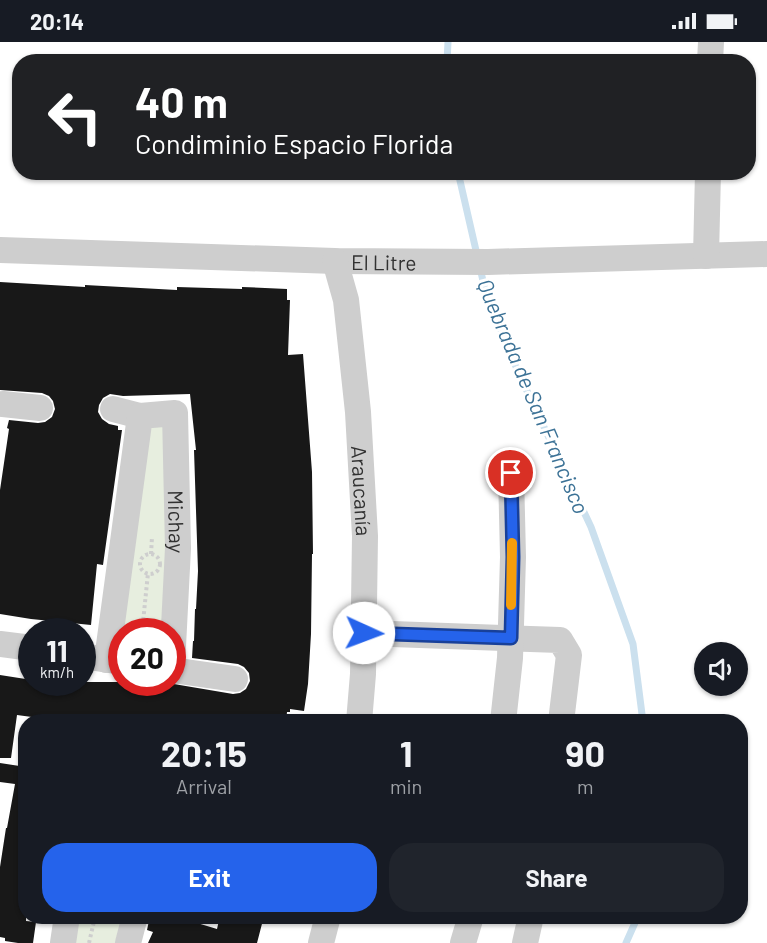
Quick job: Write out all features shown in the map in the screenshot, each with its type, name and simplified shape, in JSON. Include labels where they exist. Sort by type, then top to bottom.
[{"type":"street","points":[[706,256],[708,180]]},
{"type":"street","name":"El Litre","points":[[0,250],[335,261],[478,262],[767,254]]},
{"type":"street","name":"Araucanía","points":[[335,261],[346,300],[358,412],[365,536],[363,674],[360,714]]},
{"type":"street","points":[[1,410],[40,408]]},
{"type":"street","name":"Michay","points":[[113,409],[140,416],[175,413],[178,548],[174,618]]},
{"type":"street","points":[[104,659],[140,416]]},
{"type":"street","points":[[504,714],[511,638],[513,557],[511,473]]},
{"type":"street","points":[[364,633],[560,640],[569,655],[562,714]]},
{"type":"street","points":[[0,644],[18,646]]},
{"type":"street","name":"Michay","points":[[186,670],[235,679]]},
{"type":"street","points":[[63,943],[66,924]]},
{"type":"street","points":[[128,943],[133,924]]},
{"type":"street","points":[[321,943],[326,924]]},
{"type":"street","points":[[464,943],[469,924]]},
{"type":"street","points":[[525,943],[529,924]]},
{"type":"path","points":[[151,554],[158,559],[159,565],[154,573],[148,573],[140,567],[140,560],[144,555],[151,554]]},
{"type":"path","points":[[143,618],[148,573]]},
{"type":"path","points":[[89,943],[93,924]]},
{"type":"green space","points":[[167,422],[168,618],[119,618],[145,426]]},
{"type":"green space","points":[[78,924],[120,924],[115,943],[75,943]]},
{"type":"building","points":[[0,282],[177,290],[177,287],[287,289],[287,300],[290,300],[288,355],[303,354],[312,472],[311,634],[304,711],[290,709],[287,714],[18,714],[11,758],[0,758],[0,675],[18,678],[18,696],[96,696],[96,682],[108,682],[108,696],[186,696],[186,686],[233,694],[246,689],[250,681],[249,673],[238,664],[192,658],[198,571],[194,450],[196,450],[190,394],[123,396],[110,394],[103,398],[99,405],[98,412],[102,419],[118,426],[118,430],[122,430],[103,565],[97,564],[92,618],[25,618],[0,614],[0,490],[9,429],[7,428],[9,420],[38,423],[45,422],[52,417],[55,409],[53,401],[42,393],[0,390]]},
{"type":"building","points":[[0,763],[18,766],[18,924],[36,924],[33,943],[5,941],[5,938],[0,937],[0,867],[15,784],[0,782]]},
{"type":"building","points":[[148,924],[200,924],[217,929],[218,924],[262,924],[257,943],[148,943],[153,932],[147,930]]},
{"type":"waterway","name":"Quebrada de San Francisco","points":[[447,54],[448,42]]},
{"type":"waterway","name":"Quebrada de San Francisco","points":[[460,180],[486,294],[519,374],[591,527],[633,644],[642,714]]},
{"type":"waterway","name":"Quebrada de San Francisco","points":[[626,943],[634,924]]},
{"type":"slow traffic","points":[[511,605],[512,543]]},
{"type":"route","points":[[364,633],[511,638],[513,557],[511,473]]}]
